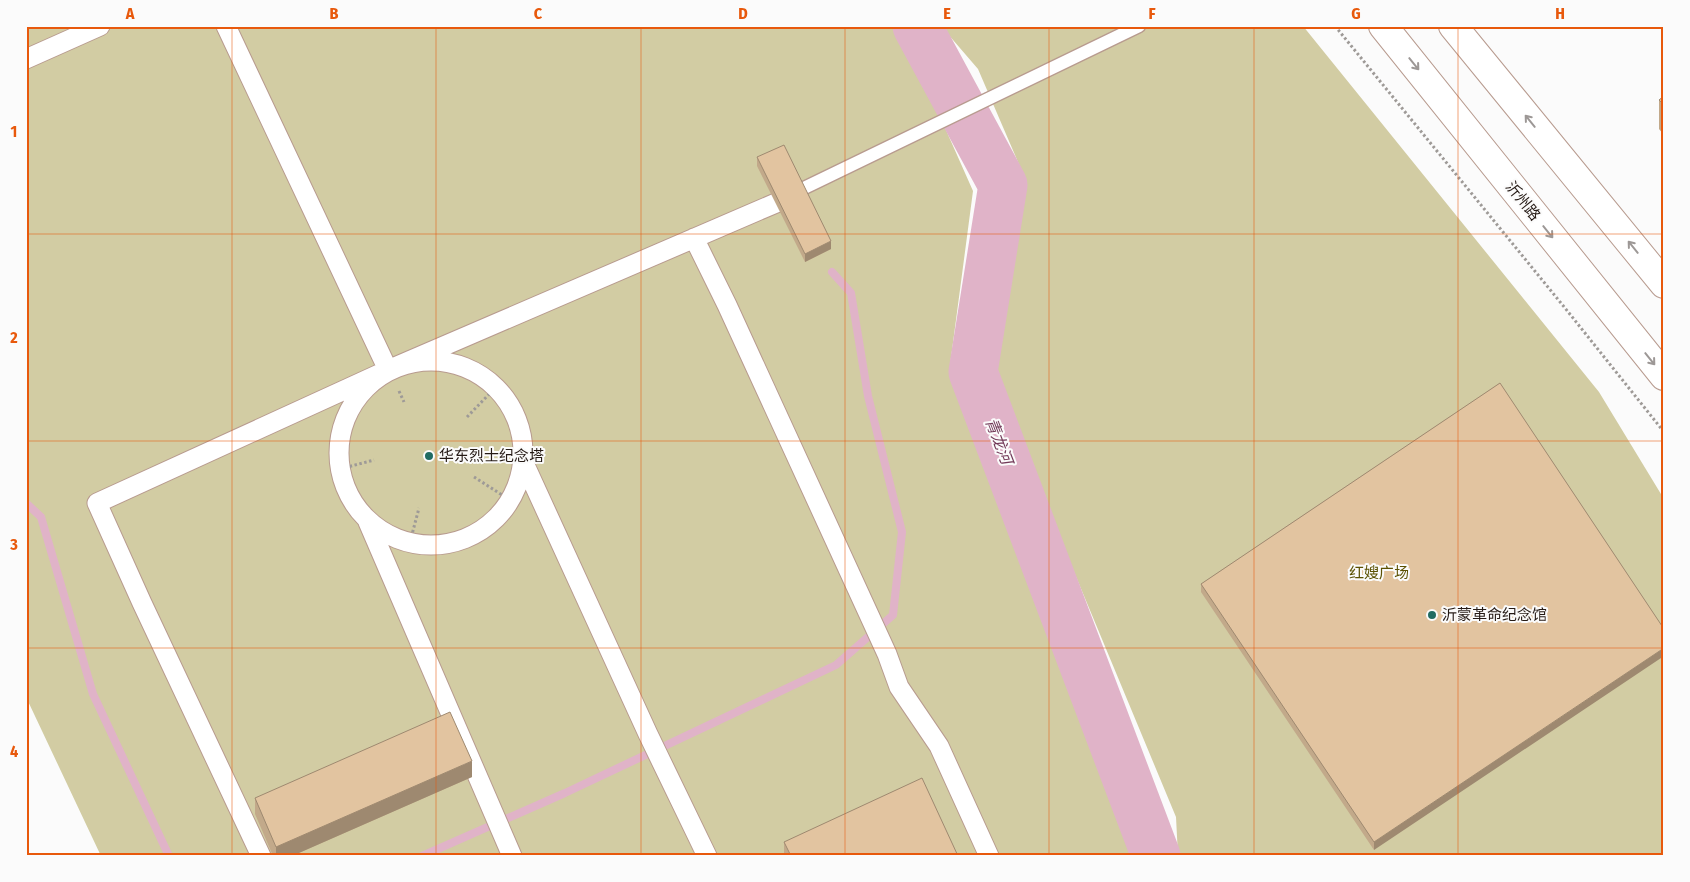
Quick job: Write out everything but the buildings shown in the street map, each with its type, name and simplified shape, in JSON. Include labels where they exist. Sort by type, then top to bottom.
[{"type":"main road","name":"沂州路","points":[[1383,26],[1664,376]]},
{"type":"main road","points":[[1453,26],[1664,284]]},
{"type":"street","points":[[26,59],[100,26]]},
{"type":"street","points":[[226,26],[388,370]]},
{"type":"street","points":[[261,856],[97,503],[388,370],[776,203],[802,189]]},
{"type":"street","points":[[694,238],[731,314],[887,654],[899,687],[939,746],[989,856]]},
{"type":"street","points":[[368,522],[393,538],[421,546],[450,544],[478,534],[500,515],[516,491],[524,463],[523,435],[513,409],[497,386],[474,370],[448,361],[420,360],[388,370],[368,385],[349,410],[339,438],[340,469],[350,498],[368,522],[509,849]]},
{"type":"street","points":[[524,463],[648,734],[707,856]]},
{"type":"lane","points":[[802,189],[1139,26]]},
{"type":"path","points":[[1335,26],[1664,432]]},
{"type":"path","points":[[467,417],[497,386]]},
{"type":"path","points":[[340,469],[374,460]]},
{"type":"path","points":[[474,477],[510,500]]},
{"type":"path","points":[[410,542],[419,508]]},
{"type":"green space","points":[[26,26],[892,26],[930,94],[973,191],[949,373],[1131,848],[1131,856],[101,856],[26,697]]},
{"type":"green space","name":"红嫂广场","points":[[944,26],[1303,26],[1599,392],[1664,499],[1664,856],[1178,856],[1176,817],[990,370],[1027,183],[978,69],[947,33]]},
{"type":"waterway","name":"青龙河","points":[[917,26],[1003,185],[973,372],[1156,856]]},
{"type":"waterway","points":[[422,856],[565,793],[836,665],[893,615],[902,532],[868,396],[851,293],[832,272]]},
{"type":"waterway","points":[[26,503],[41,517],[93,694],[169,856]]},
{"type":"place","name":"华东烈士纪念塔","points":[[429,456]]},
{"type":"place","name":"沂蒙革命纪念馆","points":[[1432,615]]}]
